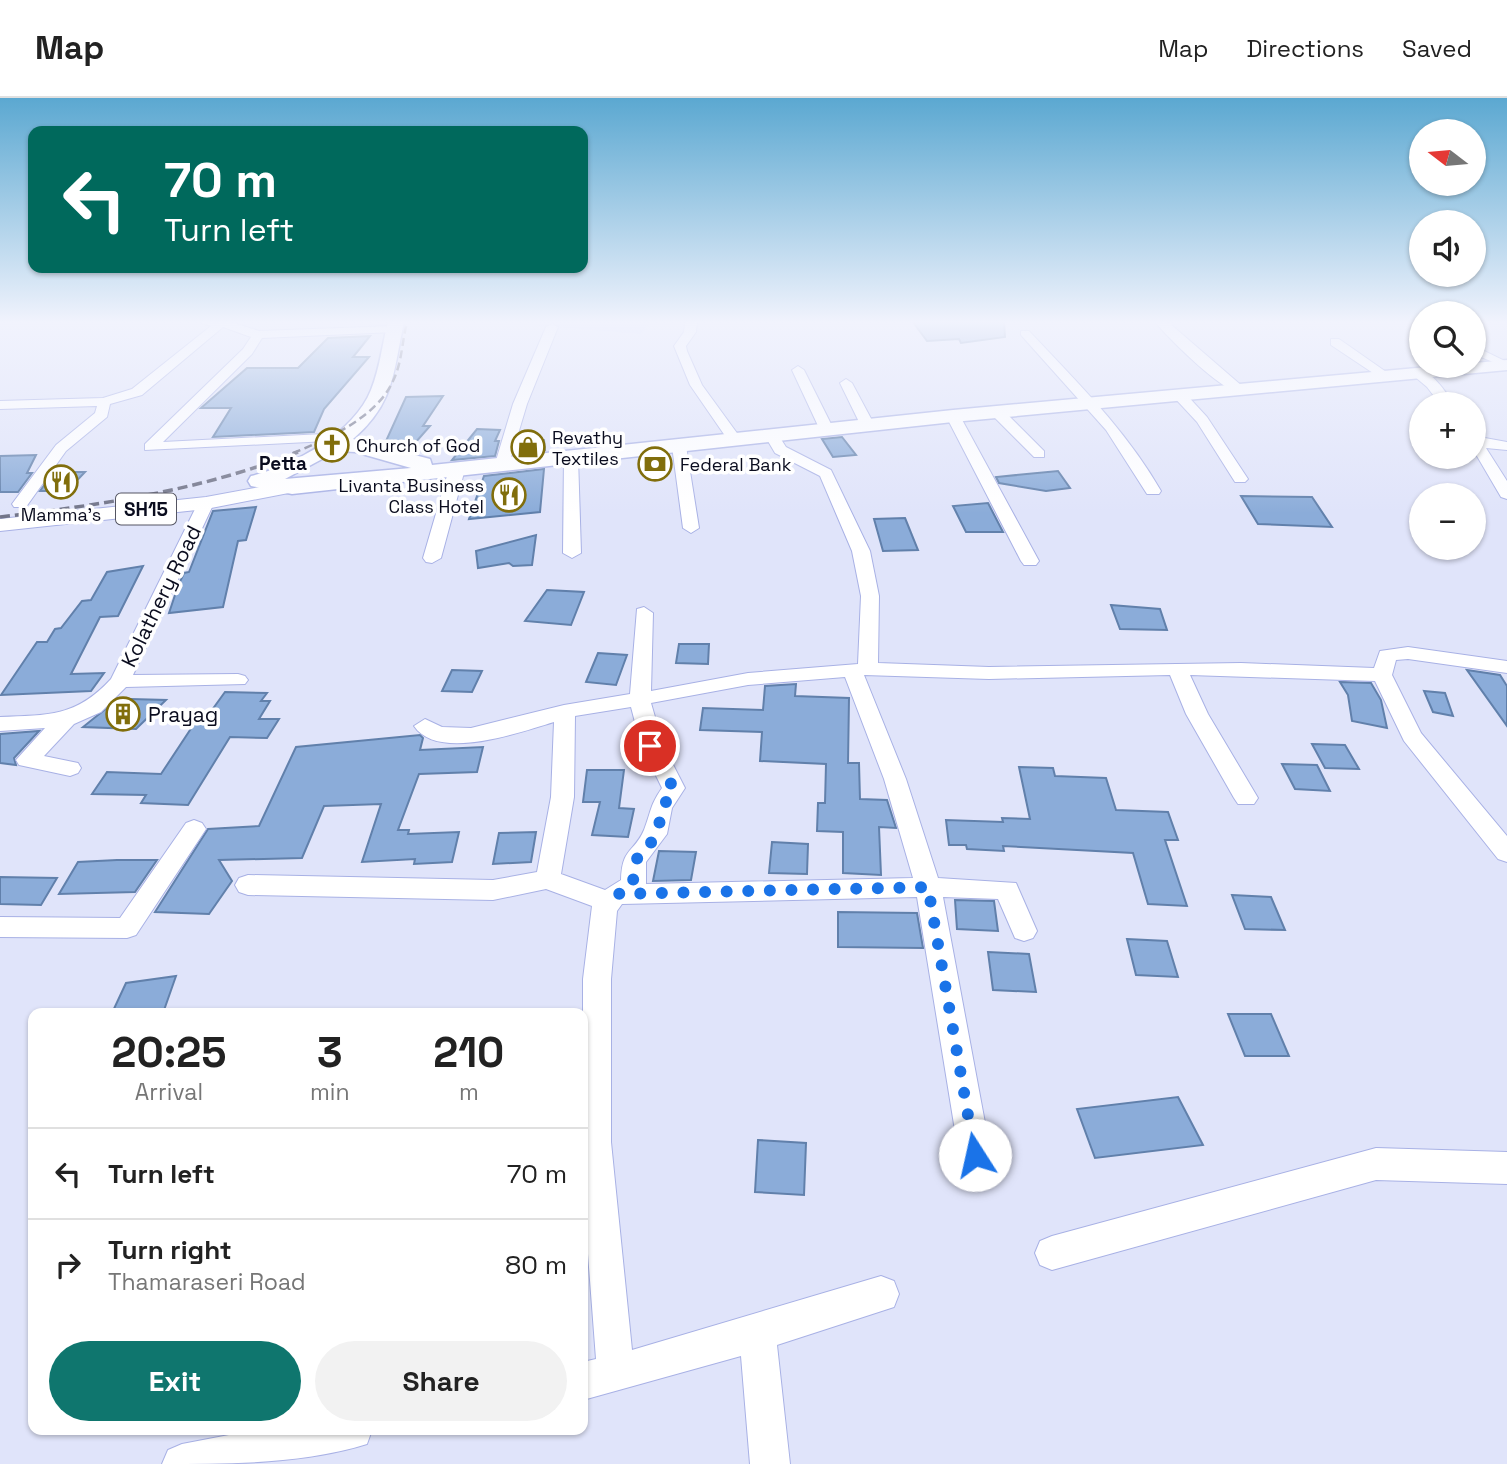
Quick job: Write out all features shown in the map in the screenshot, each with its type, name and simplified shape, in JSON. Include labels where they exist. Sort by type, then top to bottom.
[{"type":"highway","points":[[292,487],[345,443],[383,386]]},
{"type":"highway","points":[[260,481],[292,487],[441,469],[1265,386]]},
{"type":"highway","points":[[260,481],[301,467],[345,443],[441,469]]},
{"type":"main road","points":[[10,505],[151,496],[260,481]]},
{"type":"main road","name":"SH15","points":[[0,525],[206,503],[292,487]]},
{"type":"street","points":[[0,405],[104,402],[137,392],[145,386]]},
{"type":"street","points":[[213,386],[150,447],[345,443]]},
{"type":"street","points":[[502,464],[528,386]]},
{"type":"street","points":[[696,386],[735,440]]},
{"type":"street","points":[[806,386],[827,430]]},
{"type":"street","points":[[847,386],[868,426]]},
{"type":"street","points":[[1072,386],[1139,463],[1153,491]]},
{"type":"street","points":[[1178,394],[1202,420],[1240,479]]},
{"type":"street","points":[[10,505],[61,448],[102,414],[104,402]]},
{"type":"street","points":[[997,412],[1039,454]]},
{"type":"street","points":[[953,416],[1030,561]]},
{"type":"street","points":[[772,436],[780,450],[825,474],[861,551],[870,596],[860,670],[928,887],[975,1155]]},
{"type":"street","points":[[1486,443],[1507,446]]},
{"type":"street","points":[[679,446],[691,528]]},
{"type":"street","points":[[571,457],[572,553]]},
{"type":"street","points":[[1486,458],[1504,486]]},
{"type":"street","points":[[432,558],[441,469]]},
{"type":"street","name":"Kolathery Road","points":[[0,724],[66,719],[95,709],[120,681],[206,503]]},
{"type":"street","points":[[597,1378],[615,1362],[595,1142],[597,979],[604,908],[633,885],[634,860],[655,834],[661,807],[674,788],[656,762],[640,699],[644,613]]},
{"type":"street","points":[[1507,667],[1408,653],[1387,655],[1382,675],[1412,736],[1507,853]]},
{"type":"street","points":[[425,726],[437,733],[469,736],[564,712],[748,679],[860,670],[1004,673],[1062,669],[1321,671],[1382,675]]},
{"type":"street","points":[[1178,670],[1197,714],[1246,798]]},
{"type":"street","points":[[120,681],[238,680]]},
{"type":"street","points":[[547,879],[559,840],[562,819],[565,773],[564,712]]},
{"type":"street","points":[[66,719],[27,760],[70,768]]},
{"type":"street","points":[[0,927],[127,929],[194,829]]},
{"type":"street","points":[[248,886],[493,890],[547,879],[614,898],[928,887],[1007,890],[1024,931]]},
{"type":"street","points":[[1052,1253],[1376,1164],[1507,1168]]},
{"type":"street","points":[[597,1378],[757,1333],[881,1294]]},
{"type":"street","points":[[757,1333],[770,1464]]},
{"type":"street","points":[[182,1464],[328,1435]]},
{"type":"building","points":[[227,386],[344,386],[324,409],[314,432],[213,437],[231,408],[201,408]]},
{"type":"building","points":[[443,396],[423,426],[430,426],[408,451],[386,441],[406,397]]},
{"type":"building","points":[[477,429],[500,430],[495,441],[499,441],[495,456],[452,460]]},
{"type":"building","points":[[842,437],[856,455],[833,457],[822,439]]},
{"type":"building","points":[[519,440],[544,440],[545,450],[515,454]]},
{"type":"building","points":[[36,455],[27,473],[32,473],[18,492],[0,492],[0,456]]},
{"type":"building","name":"Livanta Business Class Hotel","points":[[544,469],[540,512],[469,519],[484,476]]},
{"type":"building","points":[[1058,471],[1070,488],[1046,491],[999,483],[996,477]]},
{"type":"building","name":"Mamma's","points":[[54,472],[85,472],[67,491],[40,491]]},
{"type":"building","points":[[1241,496],[1312,497],[1332,527],[1258,524]]},
{"type":"building","points":[[988,503],[1003,532],[966,532],[953,506]]},
{"type":"building","points":[[256,507],[246,540],[238,541],[223,607],[169,613],[178,586],[184,573],[189,572],[213,511]]},
{"type":"building","points":[[905,518],[918,550],[883,551],[874,519]]},
{"type":"building","points":[[536,535],[532,565],[513,566],[509,563],[478,568],[476,551]]},
{"type":"building","points":[[143,566],[118,616],[100,617],[71,674],[104,673],[91,691],[1,695],[37,642],[47,642],[55,629],[61,628],[82,601],[91,600],[107,572]]},
{"type":"building","points":[[547,590],[584,592],[571,625],[525,621]]},
{"type":"building","points":[[1111,605],[1160,609],[1167,630],[1120,629]]},
{"type":"building","points":[[679,644],[709,644],[708,664],[676,663]]},
{"type":"building","points":[[598,653],[627,655],[616,685],[586,682]]},
{"type":"building","points":[[452,670],[482,671],[472,692],[442,691]]},
{"type":"building","points":[[1467,670],[1500,675],[1507,686],[1507,726]]},
{"type":"building","points":[[1340,682],[1371,683],[1381,700],[1387,728],[1352,721],[1348,695]]},
{"type":"building","points":[[796,684],[795,696],[849,698],[848,763],[859,763],[860,799],[887,800],[896,828],[879,827],[881,875],[843,873],[843,832],[817,831],[818,803],[825,803],[826,764],[760,761],[762,732],[700,730],[703,708],[763,710],[765,686]]},
{"type":"building","points":[[1424,691],[1445,693],[1453,716],[1433,712]]},
{"type":"building","points":[[225,692],[267,693],[261,701],[270,701],[259,719],[279,719],[267,738],[230,737],[188,805],[141,803],[146,795],[92,794],[107,772],[161,774],[196,721],[204,721]]},
{"type":"building","name":"Prayag","points":[[118,699],[166,700],[136,729],[83,727]]},
{"type":"building","points":[[39,731],[14,758],[16,765],[0,763],[0,734]]},
{"type":"building","points":[[420,735],[423,738],[420,750],[483,747],[477,772],[419,774],[398,830],[409,830],[408,834],[459,832],[452,862],[414,864],[415,859],[362,862],[381,804],[324,806],[302,858],[219,860],[232,881],[209,914],[155,912],[208,829],[259,826],[296,747]]},
{"type":"building","points":[[1312,744],[1345,745],[1359,769],[1325,768]]},
{"type":"building","points":[[1282,764],[1317,765],[1330,791],[1295,789]]},
{"type":"building","points":[[1019,767],[1053,768],[1055,776],[1106,778],[1116,810],[1168,812],[1178,840],[1165,840],[1187,906],[1148,904],[1133,853],[1003,846],[1004,851],[949,845],[946,820],[1003,822],[1002,818],[1030,819]]},
{"type":"building","points":[[587,770],[624,770],[619,808],[634,809],[628,837],[592,835],[600,802],[583,802]]},
{"type":"building","points":[[536,832],[531,862],[493,864],[499,833]]},
{"type":"building","points":[[772,842],[808,844],[807,874],[769,873]]},
{"type":"building","points":[[659,851],[696,852],[691,880],[653,881]]},
{"type":"building","points":[[157,860],[135,892],[59,894],[78,862]]},
{"type":"building","points":[[0,877],[57,878],[41,905],[0,904]]},
{"type":"building","points":[[1232,895],[1271,897],[1285,930],[1245,929]]},
{"type":"building","points":[[955,900],[994,901],[998,931],[957,929]]},
{"type":"building","points":[[838,912],[917,913],[923,948],[838,947]]},
{"type":"building","points":[[1127,939],[1167,941],[1178,977],[1136,975]]},
{"type":"building","points":[[988,952],[1029,954],[1036,992],[993,990]]},
{"type":"building","points":[[176,976],[165,1008],[114,1008],[126,983]]},
{"type":"building","points":[[1228,1014],[1271,1014],[1289,1056],[1245,1056]]},
{"type":"building","points":[[1178,1097],[1203,1145],[1095,1158],[1077,1109]]},
{"type":"building","points":[[758,1140],[806,1143],[804,1195],[755,1192]]},
{"type":"railway","points":[[293,453],[336,434],[364,416],[390,386]]},
{"type":"railway","points":[[0,517],[76,507],[189,486],[298,452]]},
{"type":"place","name":"Church of God","points":[[332,445]]},
{"type":"place","name":"Revathy Textiles","points":[[528,447]]},
{"type":"place","name":"Federal Bank","points":[[655,464]]},
{"type":"place","name":"Mamma's","points":[[61,482]]},
{"type":"place","name":"Livanta Business Class Hotel","points":[[509,495]]},
{"type":"place","name":"Prayag","points":[[123,714]]},
{"type":"district","name":"Petta","points":[[283,463]]},
{"type":"route","points":[[650,746],[656,762],[674,788],[661,807],[655,834],[634,860],[633,885],[619,894],[928,887],[975,1155]]}]
